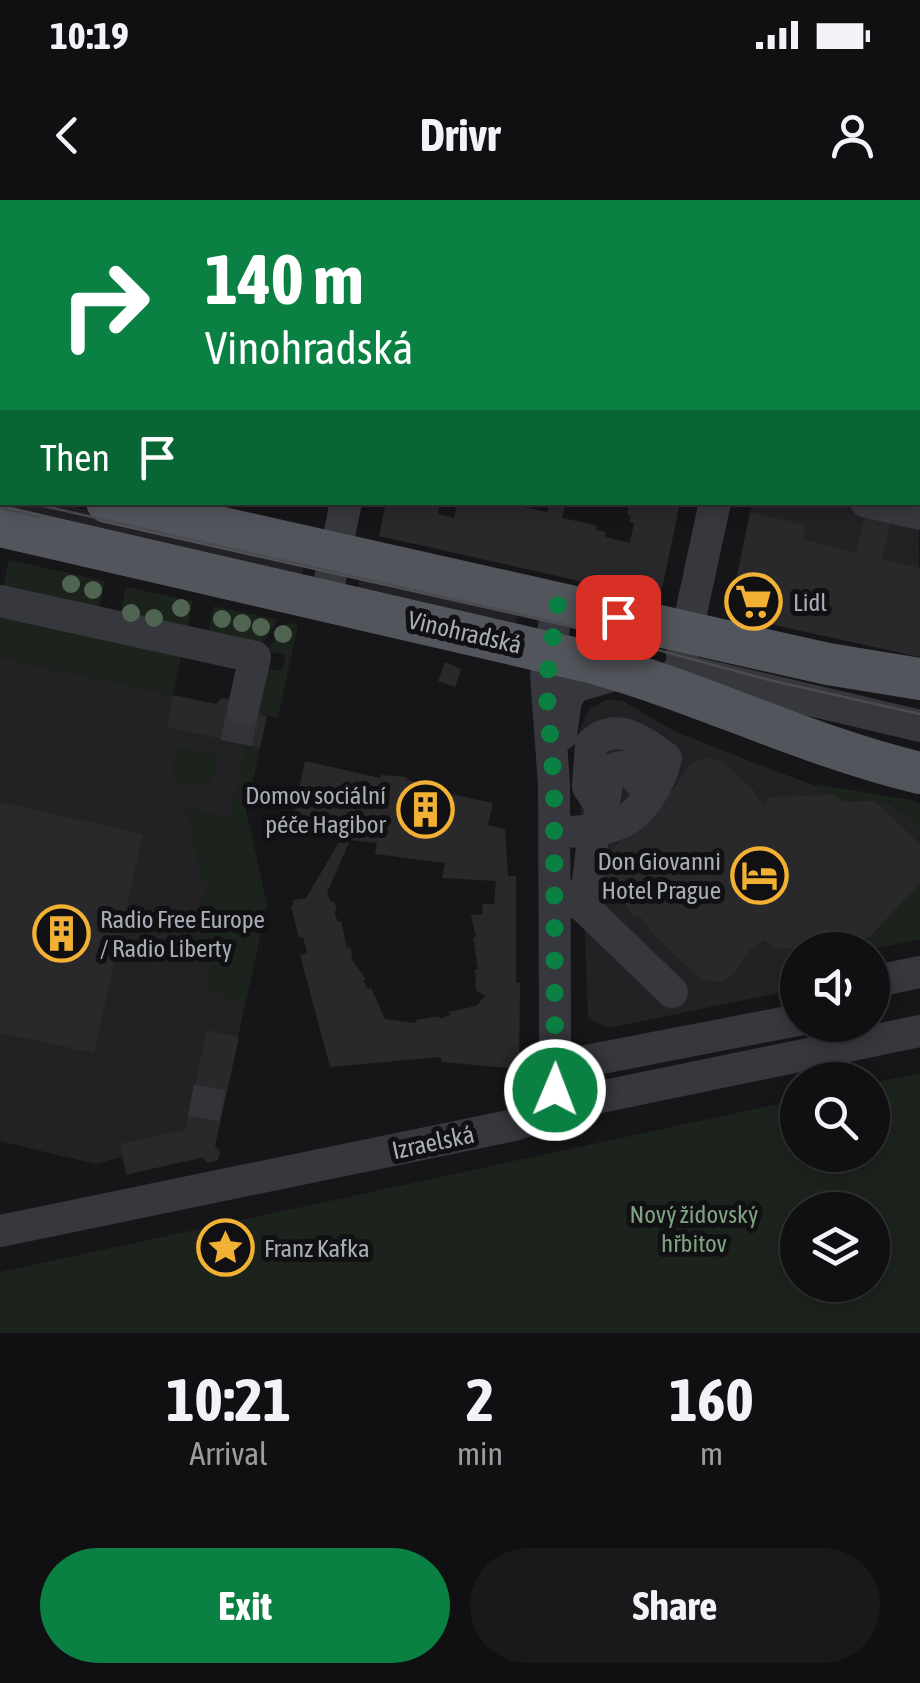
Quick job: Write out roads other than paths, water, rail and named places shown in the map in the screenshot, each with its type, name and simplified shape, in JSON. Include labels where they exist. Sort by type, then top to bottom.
[{"type":"main road","name":"Vinohradská","points":[[120,505],[558,603],[662,664],[826,748],[920,772]]},
{"type":"main road","name":"Vinohradská","points":[[1,530],[549,652],[662,664],[828,664],[920,680]]},
{"type":"street","points":[[326,600],[345,505]]},
{"type":"street","points":[[662,664],[714,505]]},
{"type":"street","points":[[880,505],[920,514]]},
{"type":"street","points":[[0,601],[255,657],[243,710]]},
{"type":"street","points":[[547,1108],[555,1090],[556,1067],[554,784],[546,684],[558,603]]},
{"type":"street","points":[[554,784],[564,708],[570,692],[580,684],[662,664],[920,726]]},
{"type":"street","points":[[554,833],[599,819],[622,823],[666,758],[637,738],[614,732],[598,738],[588,752],[588,787],[599,819],[585,908]]},
{"type":"street","points":[[601,760],[618,753],[640,757],[651,779]]},
{"type":"street","points":[[554,889],[585,908],[672,992]]},
{"type":"street","points":[[890,978],[920,972]]},
{"type":"street","points":[[556,1067],[780,1023]]},
{"type":"street","name":"Izraelská","points":[[0,1232],[530,1121],[542,1116],[547,1108],[920,1031]]},
{"type":"tunnel","points":[[236,743],[243,710]]},
{"type":"tunnel","points":[[191,1100],[224,1106]]},
{"type":"tram line","points":[[39,505],[554,622],[769,680],[920,714]]},
{"type":"tram line","points":[[0,508],[39,517]]},
{"type":"place","name":"Lidl","points":[[754,602]]},
{"type":"place","name":"Domov sociální péče Hagibor","points":[[425,809]]},
{"type":"place","name":"Don Giovanni Hotel Prague","points":[[760,875]]},
{"type":"place","name":"Radio Free Europe / Radio Liberty","points":[[61,933]]},
{"type":"place","name":"Franz Kafka","points":[[225,1248]]},
{"type":"park label","name":"Nový židovský hřbitov","points":[[694,1228]]}]
